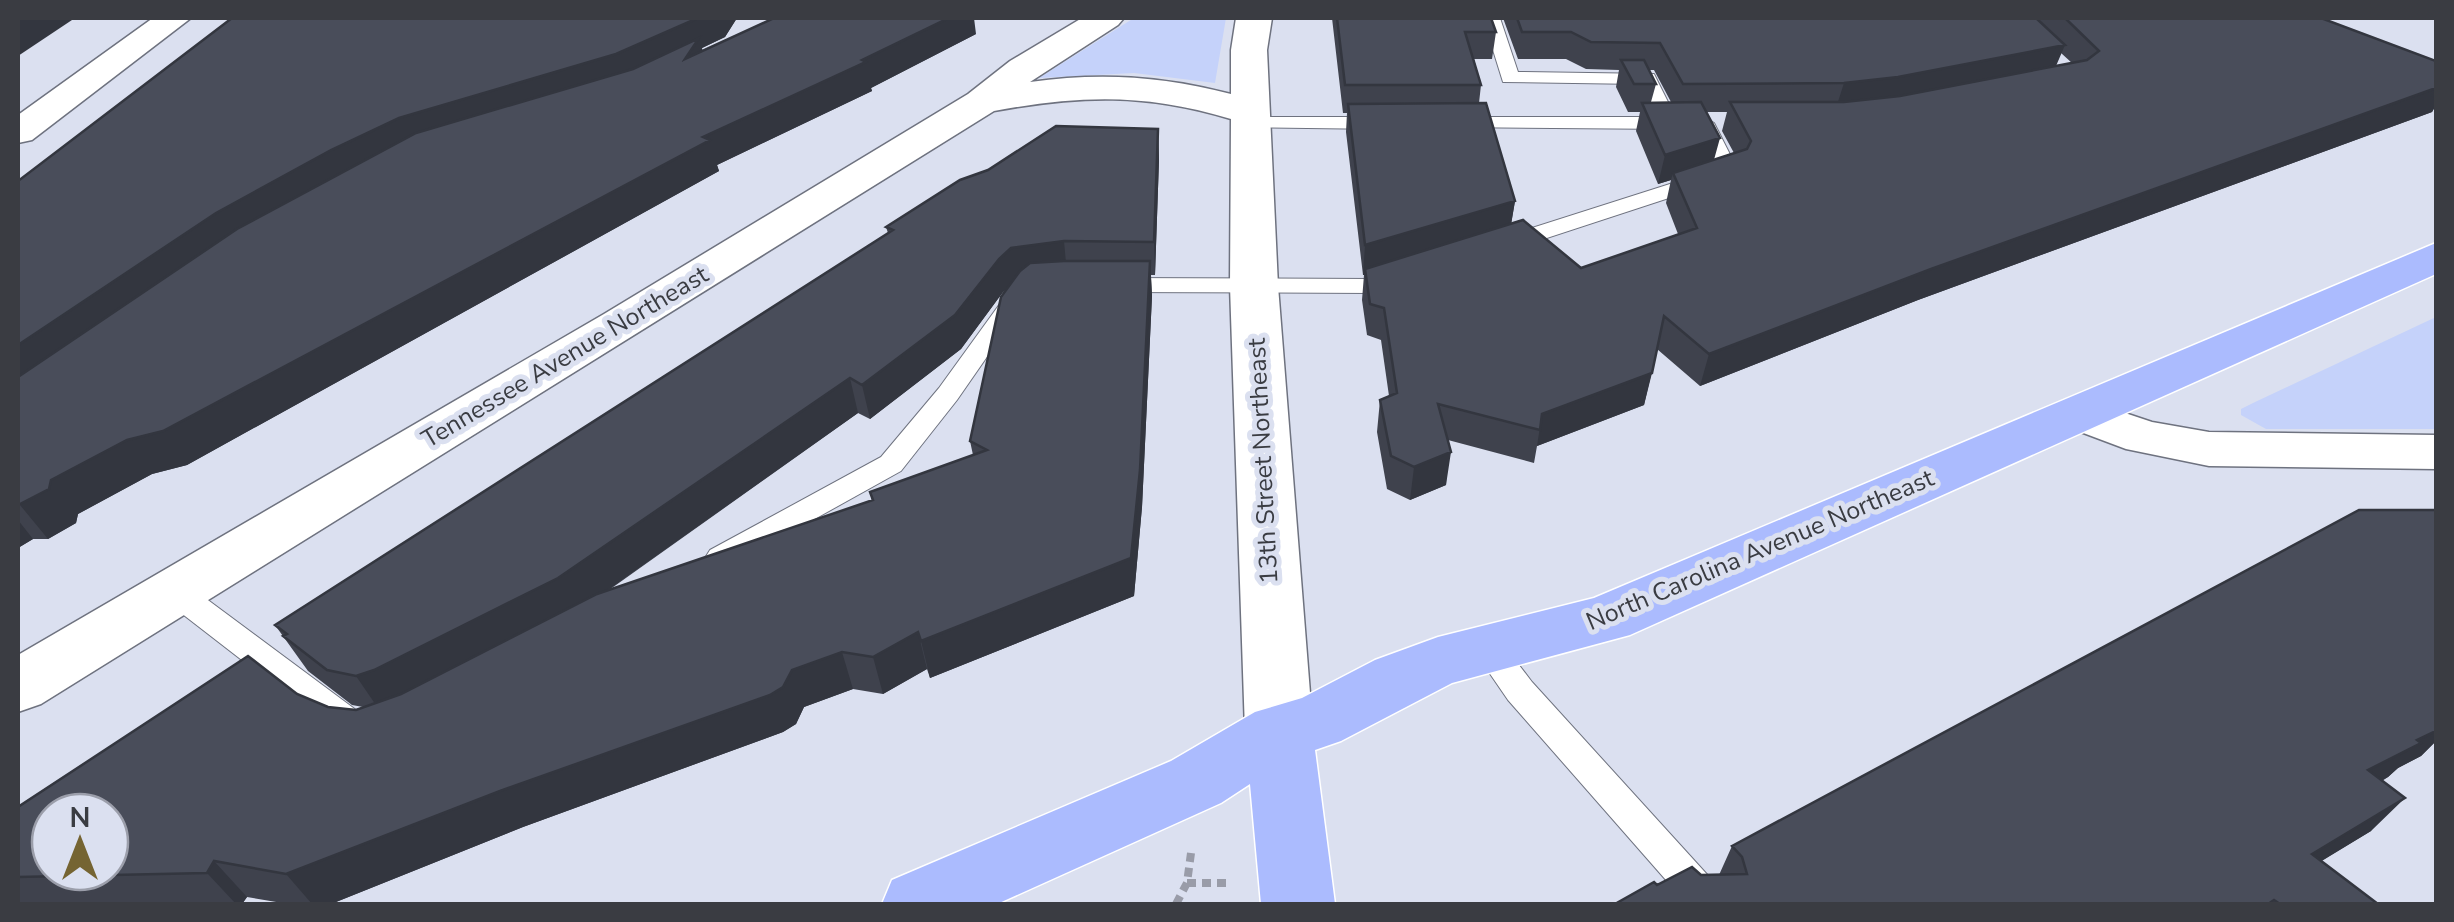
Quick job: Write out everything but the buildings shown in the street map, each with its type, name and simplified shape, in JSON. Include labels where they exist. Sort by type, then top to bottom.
[{"type":"main road","name":"North Carolina Avenue Northeast","points":[[919,904],[1196,782],[1279,731],[1317,722],[1398,678],[1438,662],[1608,618],[2436,257]]},
{"type":"main road","name":"13th Street Northeast","points":[[1279,731],[1298,904]]},
{"type":"street","points":[[18,132],[174,18]]},
{"type":"street","name":"Tennessee Avenue Northeast","points":[[18,686],[638,314],[982,102],[1023,69],[1106,18]]},
{"type":"street","name":"13th Street Northeast","points":[[1254,18],[1249,50],[1254,286],[1279,731]]},
{"type":"street","points":[[982,102],[1069,86],[1127,83],[1165,88],[1250,117]]},
{"type":"street","points":[[2080,414],[2144,437],[2209,449],[2436,452]]},
{"type":"lane","points":[[1491,18],[1510,78],[1647,78],[1668,123]]},
{"type":"lane","points":[[1250,117],[1421,123],[1714,123],[1729,172],[1486,250]]},
{"type":"lane","points":[[1084,285],[1373,286],[1429,268]]},
{"type":"lane","points":[[696,571],[891,464],[948,394],[1014,299],[1026,289],[1042,286]]},
{"type":"lane","points":[[174,591],[338,718],[356,726],[380,729]]},
{"type":"lane","points":[[1490,649],[1520,691],[1710,904]]},
{"type":"shaded area","points":[[1134,18],[1226,18],[1215,83],[1134,73],[1039,78]]},
{"type":"shaded area","points":[[2436,317],[2436,429],[2266,429],[2241,415],[2241,409]]}]
